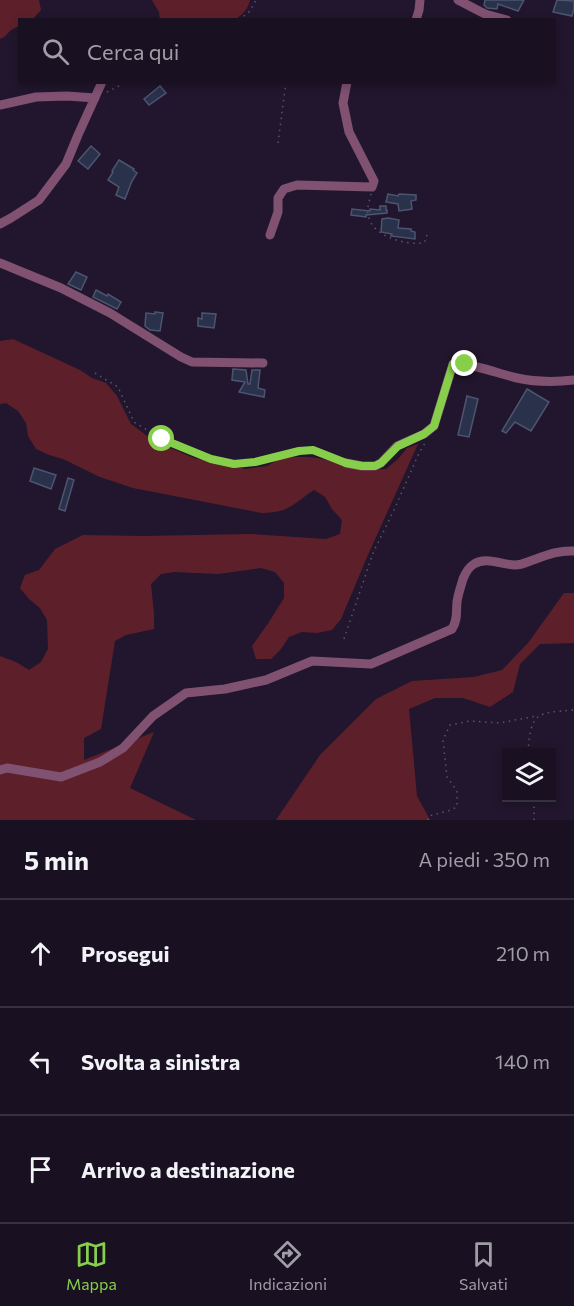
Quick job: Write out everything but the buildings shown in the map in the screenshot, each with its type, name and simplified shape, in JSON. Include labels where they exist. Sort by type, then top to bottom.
[{"type":"street","points":[[417,18],[420,0]]},
{"type":"street","points":[[458,0],[485,14],[500,18]]},
{"type":"street","points":[[0,224],[39,200],[66,164],[101,84]]},
{"type":"street","points":[[270,235],[278,212],[278,198],[284,189],[297,185],[372,188],[374,181],[349,132],[343,103],[346,84]]},
{"type":"street","points":[[0,105],[36,97],[95,98]]},
{"type":"street","points":[[0,263],[61,288],[192,362],[263,363]]},
{"type":"street","points":[[346,463],[375,466],[398,446],[424,434],[434,426],[453,364],[465,364],[539,381],[574,380]]},
{"type":"street","points":[[0,770],[7,768],[61,777],[100,762],[123,748],[153,716],[186,693],[225,689],[266,680],[312,661],[371,664],[452,628],[456,623],[457,601],[463,578],[474,564],[491,561],[514,565],[565,550],[574,551]]},
{"type":"path","points":[[241,18],[250,11],[256,0]]},
{"type":"path","points":[[95,98],[121,84]]},
{"type":"path","points":[[278,143],[286,84]]},
{"type":"path","points":[[372,188],[368,209],[371,224],[394,240],[409,243],[423,243],[428,234]]},
{"type":"path","points":[[95,373],[118,387],[134,422],[162,439],[211,459],[234,464],[313,450],[346,463]]},
{"type":"path","points":[[344,639],[373,552],[418,453],[426,441]]},
{"type":"path","points":[[428,820],[429,816],[457,807],[457,791],[447,777],[443,740],[450,725],[470,721],[499,723],[550,712],[574,710]]},
{"type":"path","points":[[529,748],[531,725],[537,716]]},
{"type":"path","points":[[534,802],[534,820]]},
{"type":"shaded area","points":[[0,0],[39,0],[41,10],[34,18],[18,18],[18,26],[0,39]]},
{"type":"shaded area","points":[[152,0],[250,0],[245,11],[237,18],[160,18]]},
{"type":"shaded area","points":[[13,339],[106,383],[117,396],[131,424],[154,441],[194,458],[246,469],[267,466],[279,459],[309,457],[363,470],[386,469],[407,448],[418,444],[341,619],[332,630],[317,633],[302,632],[289,637],[271,659],[256,659],[252,646],[284,598],[284,583],[275,572],[261,568],[218,574],[175,572],[161,574],[151,584],[154,629],[126,635],[115,641],[101,729],[84,738],[84,760],[154,732],[130,788],[196,820],[0,820],[0,656],[29,670],[41,662],[48,649],[47,620],[40,608],[20,588],[25,575],[39,570],[55,549],[83,535],[252,534],[326,539],[340,534],[342,520],[325,497],[314,490],[285,509],[262,513],[133,488],[100,477],[36,449],[28,436],[26,423],[18,411],[6,403],[0,404],[0,341]]},
{"type":"shaded area","points":[[564,593],[574,593],[574,643],[540,644],[520,664],[513,692],[490,707],[463,698],[435,698],[409,709],[417,796],[430,820],[276,820],[320,755],[376,699],[412,681],[474,677],[502,670],[528,643]]},
{"type":"route","points":[[162,439],[211,459],[234,464],[313,450],[346,463],[375,466],[398,446],[424,434],[434,426],[453,364],[465,364]]}]
